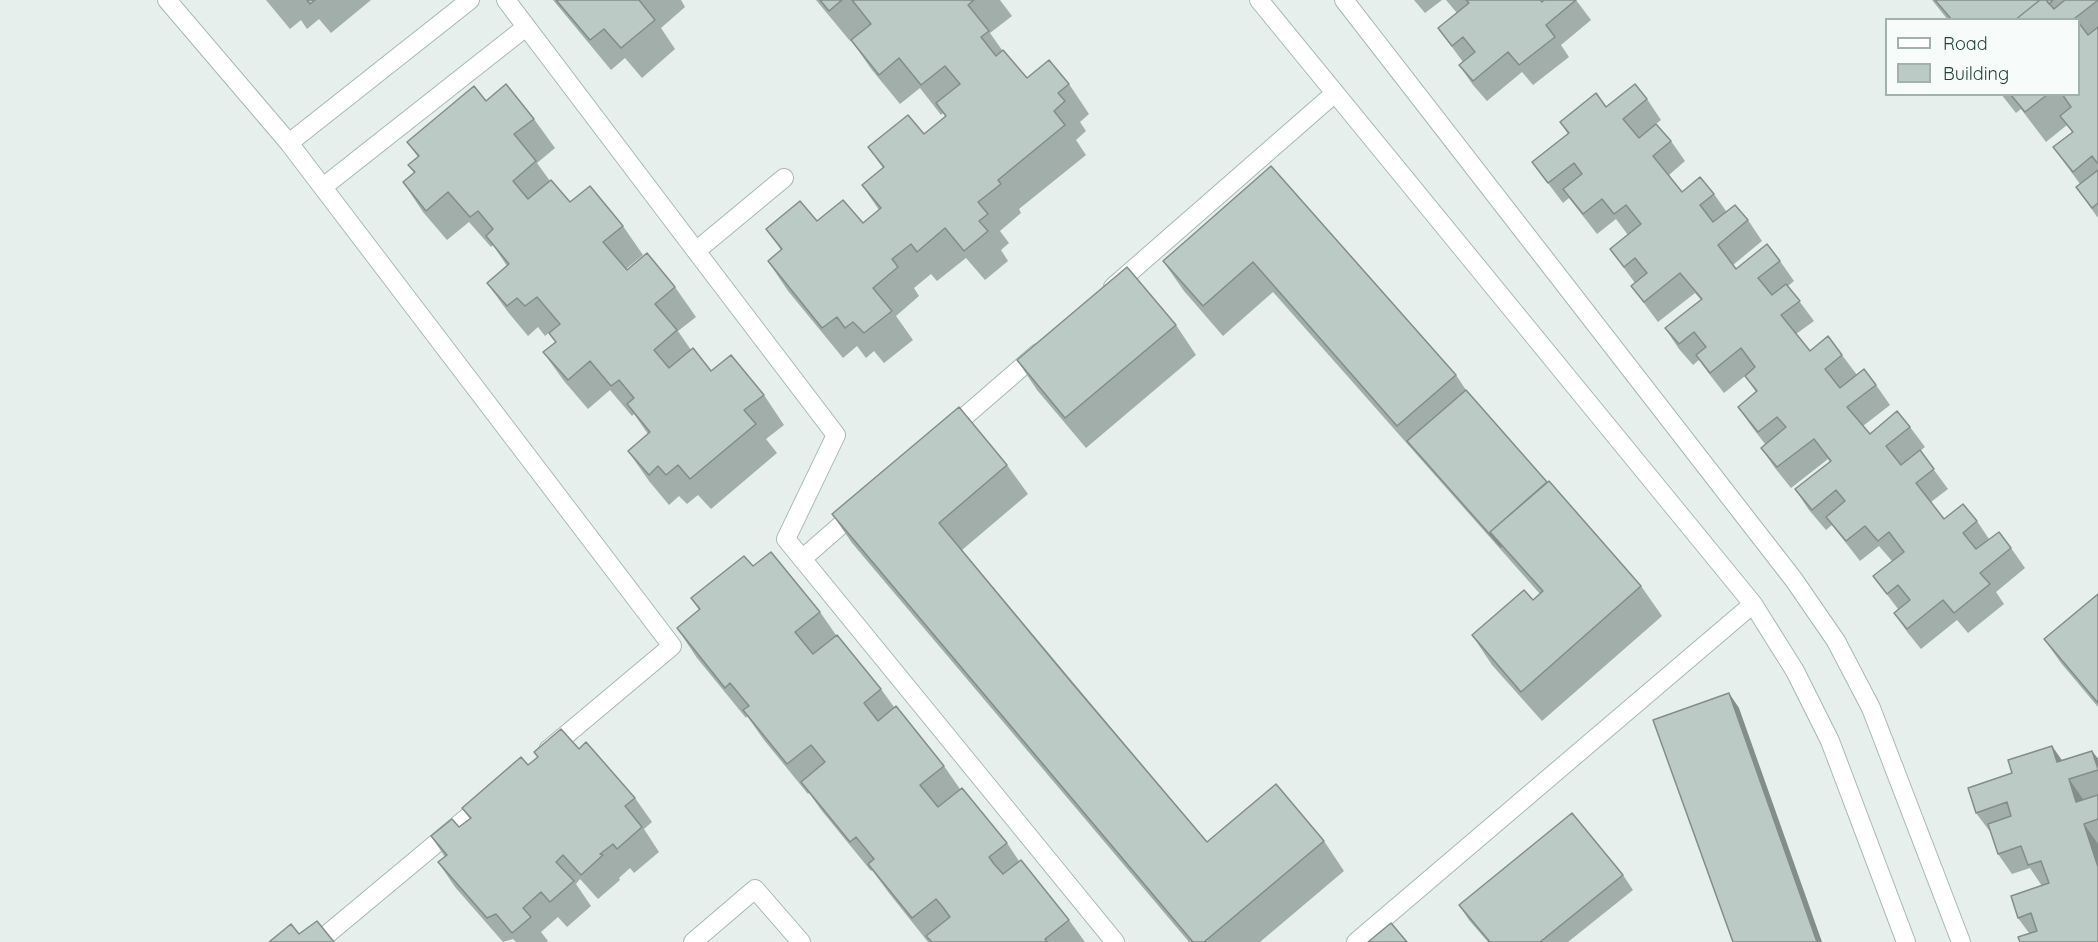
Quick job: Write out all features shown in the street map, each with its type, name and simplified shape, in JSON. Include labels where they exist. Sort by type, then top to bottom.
[{"type":"street","points":[[167,0],[289,142],[672,646],[536,760]]},
{"type":"street","points":[[289,142],[470,0]]},
{"type":"street","points":[[506,0],[836,435],[786,539],[1114,942]]},
{"type":"street","points":[[1259,0],[1753,604],[1795,671],[1830,741],[1906,942]]},
{"type":"street","points":[[1344,0],[1794,580],[1836,641],[1871,708],[1961,942]]},
{"type":"street","points":[[323,187],[526,27]]},
{"type":"street","points":[[1100,298],[1335,93]]},
{"type":"street","points":[[696,251],[784,178]]},
{"type":"street","points":[[938,441],[1055,338]]},
{"type":"street","points":[[802,559],[874,496]]},
{"type":"street","points":[[1356,942],[1753,604]]},
{"type":"street","points":[[318,942],[499,790]]},
{"type":"street","points":[[693,942],[755,890],[801,942]]},
{"type":"building","points":[[556,0],[639,0],[655,20],[621,48],[604,29],[590,40]]},
{"type":"building","points":[[820,0],[842,0],[829,11]]},
{"type":"building","points":[[852,0],[974,0],[968,5],[989,31],[981,37],[996,56],[1003,50],[1027,78],[1049,60],[1069,84],[1058,93],[1065,101],[1054,111],[1065,125],[998,180],[1001,184],[978,202],[988,214],[979,221],[988,231],[964,251],[945,228],[917,252],[911,244],[892,259],[898,267],[873,288],[892,311],[864,333],[853,322],[845,328],[837,317],[822,328],[768,261],[782,249],[766,229],[800,201],[817,221],[843,200],[863,223],[881,208],[862,185],[884,167],[868,147],[908,115],[924,134],[946,116],[936,103],[960,84],[945,66],[921,85],[899,58],[879,75],[851,40],[871,24]]},
{"type":"building","points":[[1466,0],[1540,0],[1542,2],[1544,0],[1576,0],[1546,25],[1555,37],[1519,65],[1508,52],[1473,81],[1459,65],[1475,52],[1463,37],[1452,46],[1438,28],[1469,3]]},
{"type":"building","points":[[1935,0],[2040,0],[2018,18],[1950,18]]},
{"type":"building","points":[[2040,0],[2046,0],[2054,9],[2065,0],[2097,0],[2075,18],[2018,18]]},
{"type":"building","points":[[2080,24],[2088,35],[2098,27],[2098,164],[2092,156],[2073,172],[2053,147],[2073,132],[2060,116],[2071,107],[2063,96],[2080,96]]},
{"type":"building","points":[[506,84],[534,119],[514,134],[536,161],[513,181],[528,199],[551,180],[570,202],[590,186],[623,226],[603,242],[627,270],[647,253],[675,287],[655,304],[677,330],[654,350],[669,368],[693,348],[711,371],[731,355],[764,395],[744,410],[756,424],[690,479],[678,465],[666,475],[658,466],[649,475],[628,451],[650,432],[627,404],[634,398],[619,380],[611,386],[590,361],[568,380],[543,352],[556,342],[549,333],[560,324],[537,297],[525,306],[517,298],[507,306],[487,283],[509,264],[486,236],[493,229],[478,211],[470,217],[448,192],[426,211],[403,182],[415,172],[408,165],[419,156],[407,142],[474,86],[486,101]]},
{"type":"building","points":[[1635,84],[1647,99],[1623,119],[1639,138],[1656,124],[1671,141],[1653,156],[1682,192],[1700,177],[1714,194],[1700,205],[1713,222],[1735,205],[1748,220],[1718,245],[1736,269],[1767,244],[1780,261],[1758,278],[1772,295],[1786,284],[1800,301],[1781,315],[1810,351],[1828,336],[1842,355],[1825,369],[1840,388],[1864,369],[1876,385],[1847,407],[1870,434],[1897,411],[1910,427],[1886,446],[1901,465],[1920,450],[1934,469],[1916,483],[1944,519],[1963,504],[1977,521],[1963,533],[1976,549],[1999,532],[2011,548],[1980,573],[1990,584],[1954,613],[1943,600],[1907,629],[1894,613],[1910,600],[1898,585],[1887,594],[1873,576],[1904,552],[1889,532],[1878,541],[1865,526],[1846,541],[1826,517],[1845,501],[1836,490],[1812,510],[1795,489],[1831,461],[1814,439],[1777,467],[1761,448],[1786,427],[1777,417],[1758,432],[1738,407],[1757,391],[1745,376],[1755,367],[1741,348],[1710,373],[1696,355],[1706,347],[1694,332],[1679,344],[1665,328],[1702,299],[1680,273],[1644,302],[1631,286],[1647,273],[1635,258],[1624,267],[1610,249],[1641,224],[1626,205],[1614,214],[1602,199],[1583,214],[1563,189],[1582,174],[1574,163],[1548,183],[1532,162],[1569,133],[1560,122],[1596,93],[1606,107]]},
{"type":"building","points":[[2012,96],[2045,96],[2025,112]]},
{"type":"building","points":[[1271,166],[1456,375],[1397,426],[1253,262],[1203,306],[1163,261]]},
{"type":"building","points":[[2098,170],[2098,203],[2092,208],[2076,187]]},
{"type":"building","points":[[1127,267],[1176,325],[1065,418],[1017,360]]},
{"type":"building","points":[[1466,390],[1547,482],[1490,532],[1501,547],[1407,441]]},
{"type":"building","points":[[959,407],[1007,465],[939,523],[1072,683],[1207,842],[1276,784],[1324,841],[1204,942],[1193,942],[832,514]]},
{"type":"building","points":[[1549,481],[1641,586],[1521,692],[1472,635],[1524,590],[1533,600],[1543,591],[1490,532]]},
{"type":"building","points":[[771,552],[820,612],[795,632],[813,654],[837,635],[881,689],[864,703],[878,721],[896,706],[944,766],[920,785],[938,807],[962,788],[1007,843],[989,857],[994,864],[1003,874],[1021,860],[1069,920],[1045,939],[1047,942],[932,942],[926,936],[950,917],[942,906],[936,899],[912,918],[868,864],[874,859],[856,837],[850,842],[801,782],[825,762],[811,745],[787,764],[743,710],[749,706],[730,683],[725,688],[677,628],[700,609],[691,598],[744,556],[753,566]]},
{"type":"building","points":[[2098,594],[2098,703],[2044,639]]},
{"type":"building","points":[[1729,693],[1817,942],[1733,942],[1653,720]]},
{"type":"building","points":[[561,729],[579,749],[586,742],[635,798],[625,806],[642,827],[617,849],[613,844],[600,854],[603,855],[581,875],[563,855],[556,862],[574,881],[550,902],[541,892],[523,908],[531,917],[512,933],[496,914],[487,918],[438,862],[447,855],[431,836],[452,819],[459,827],[471,818],[462,808],[521,757],[528,765],[538,757],[534,752]]},
{"type":"building","points":[[2052,746],[2057,762],[2092,751],[2098,769],[2069,779],[2076,802],[2098,795],[2098,819],[2084,824],[2098,867],[2098,942],[2020,942],[2018,937],[2037,931],[2031,913],[2018,918],[2011,896],[2049,883],[2041,861],[2028,865],[2021,846],[1998,854],[1988,824],[2011,816],[2007,802],[1976,813],[1968,788],[2012,773],[2008,760]]},
{"type":"building","points":[[1572,813],[1623,875],[1540,942],[1490,942],[1459,905]]},
{"type":"building","points":[[317,921],[334,942],[269,942],[291,924],[299,934]]},
{"type":"building","points":[[1391,923],[1407,942],[1368,942]]}]
